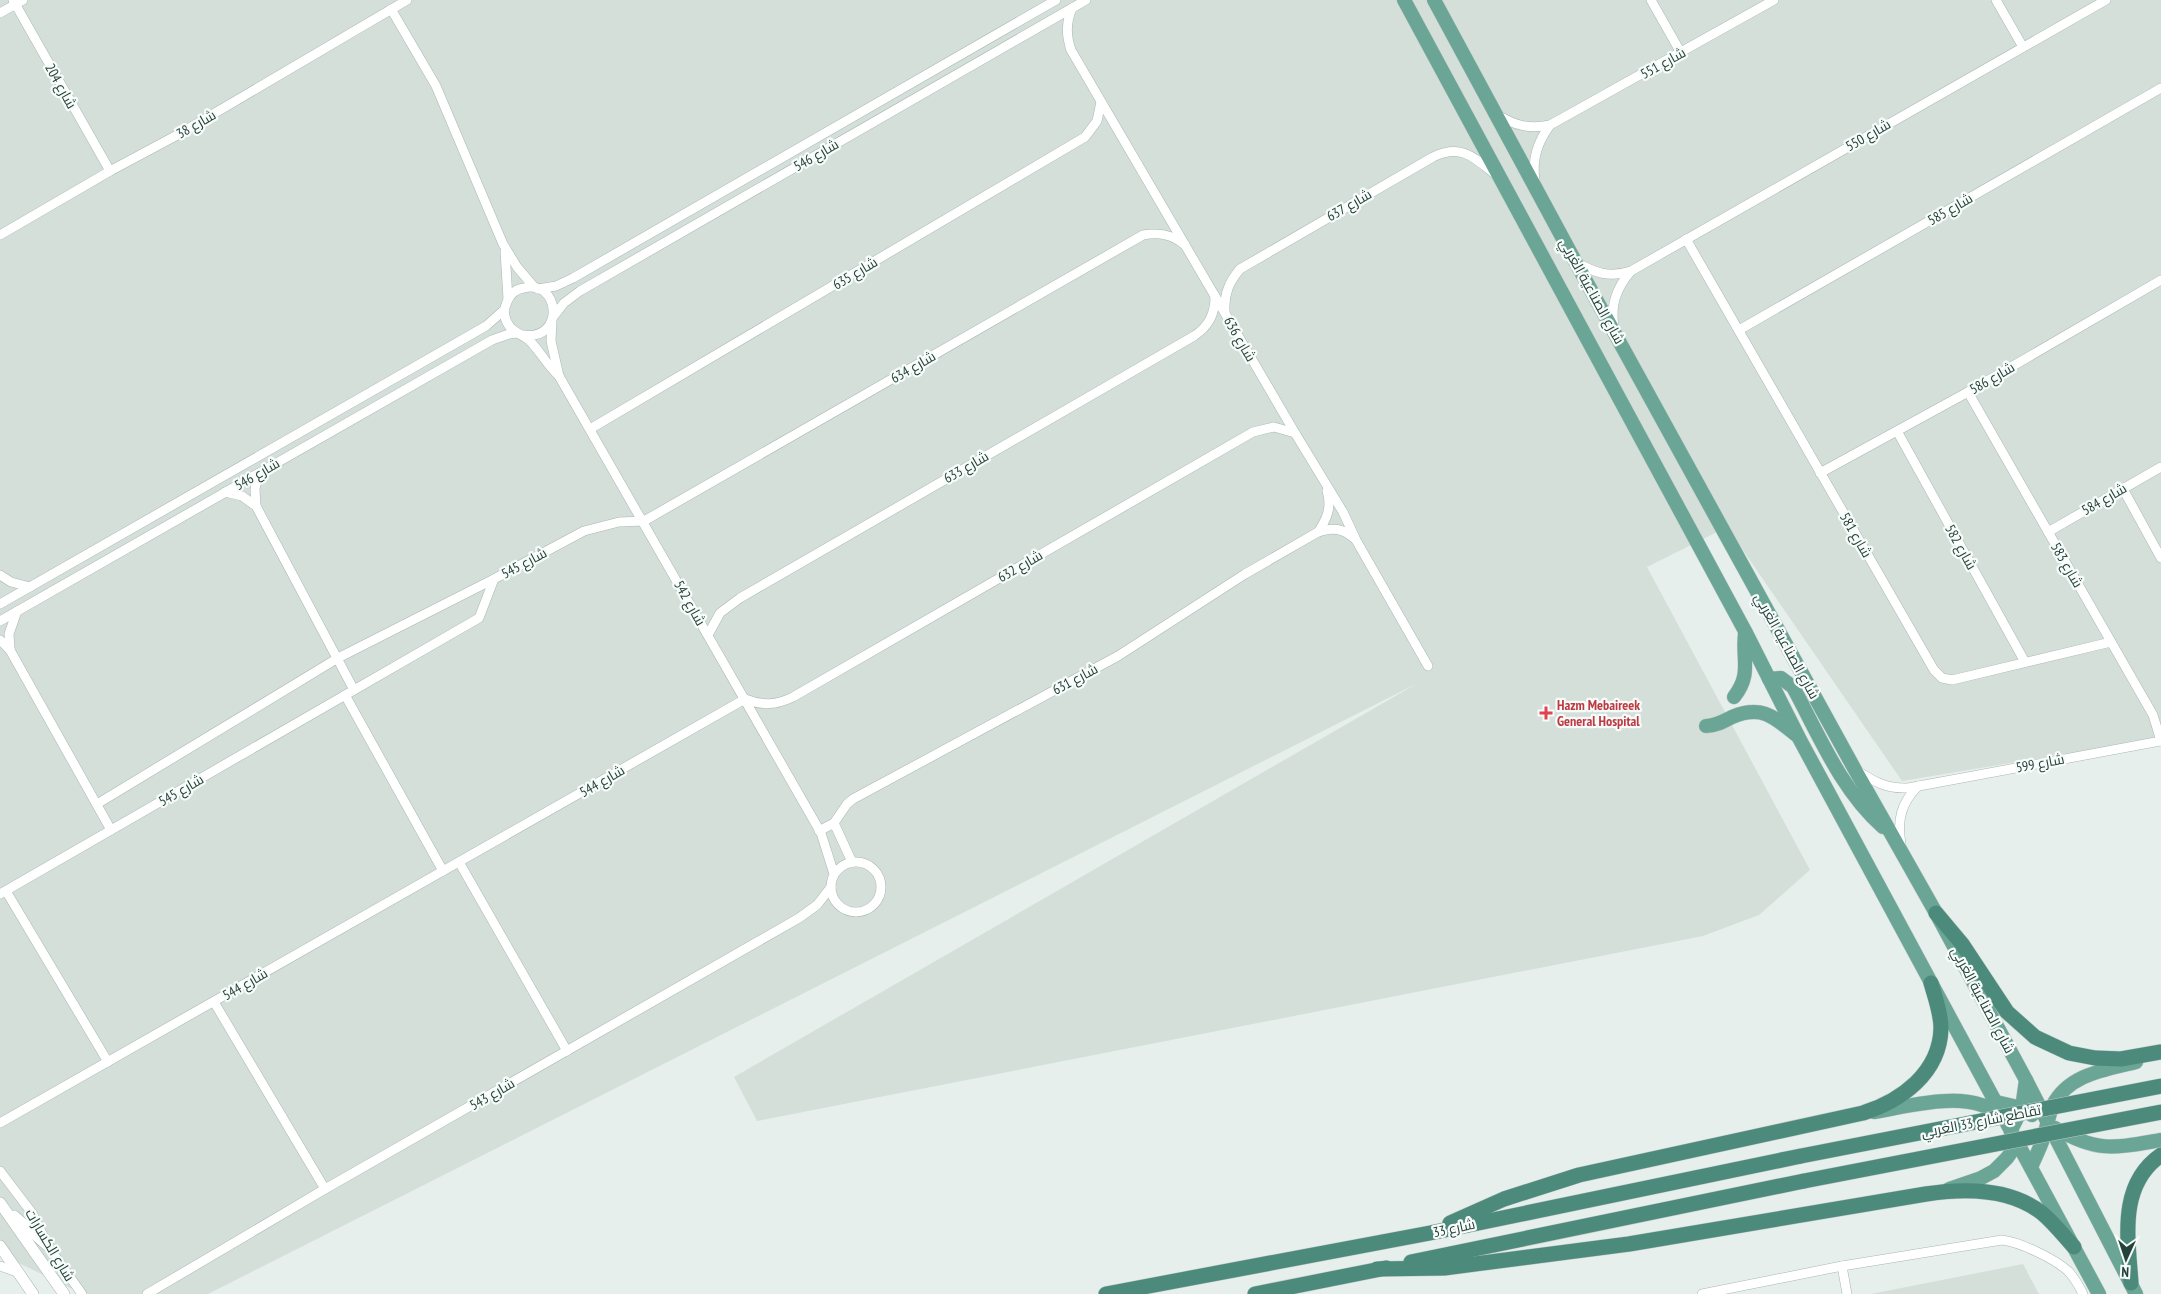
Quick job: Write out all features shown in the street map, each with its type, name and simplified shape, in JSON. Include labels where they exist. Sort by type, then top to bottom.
[{"type":"highway","points":[[1936,913],[1962,944],[2007,1012],[2035,1037],[2063,1051],[2095,1058],[2121,1058],[2161,1054]]},
{"type":"highway","points":[[1430,1234],[1504,1200],[1579,1175],[1863,1114],[1884,1106],[1903,1095],[1920,1080],[1932,1061],[1940,1040],[1941,1026],[1931,983]]},
{"type":"highway","name":"تقاطع شارع 33 الغربي","points":[[1801,1156],[2161,1086]]},
{"type":"highway","name":"تقاطع شارع 33 الغربي","points":[[1804,1181],[2161,1112]]},
{"type":"highway","points":[[2134,1288],[2127,1218],[2129,1205],[2139,1179],[2147,1168],[2161,1155]]},
{"type":"highway","name":"شارع 33","points":[[1106,1294],[1430,1234],[1801,1156]]},
{"type":"highway","name":"شارع 33","points":[[1255,1294],[1804,1181]]},
{"type":"highway","points":[[1377,1269],[1444,1268],[1643,1242],[1941,1192],[1971,1191],[1995,1193],[2022,1201],[2050,1220],[2074,1247]]},
{"type":"main road","name":"شارع الصناعية الغربي","points":[[1404,0],[1745,631],[1799,738],[2099,1294]]},
{"type":"main road","name":"شارع الصناعية الغربي","points":[[1434,0],[1575,261],[1854,768],[1936,913],[2026,1080],[2047,1124],[2134,1288]]},
{"type":"main road","points":[[1734,697],[1746,674],[1745,631]]},
{"type":"main road","points":[[1786,680],[1799,667]]},
{"type":"main road","points":[[1772,683],[1799,667]]},
{"type":"main road","points":[[1772,683],[1776,677],[1786,680],[1793,687],[1851,793],[1868,814],[1892,835]]},
{"type":"main road","points":[[1706,726],[1714,725],[1743,713],[1757,712],[1776,718],[1799,738]]},
{"type":"main road","points":[[2030,1167],[2044,1138],[2056,1099],[2075,1081],[2096,1072],[2161,1054]]},
{"type":"main road","points":[[1941,1192],[1981,1178],[2000,1167],[2012,1151],[2011,1130],[2022,1108],[2026,1080]]},
{"type":"main road","points":[[1863,1114],[1957,1100],[1994,1109],[2011,1130],[2044,1138],[2060,1147]]},
{"type":"main road","points":[[1996,1102],[2022,1108],[2072,1138],[2096,1146],[2121,1147],[2161,1140]]},
{"type":"street","name":"شارع 38","points":[[0,235],[110,171],[182,133],[406,0]]},
{"type":"street","name":"شارع 546","points":[[536,288],[556,286],[573,278],[1056,0]]},
{"type":"street","name":"شارع 546","points":[[552,320],[564,302],[580,291],[1086,0]]},
{"type":"street","points":[[1651,0],[1681,53]]},
{"type":"street","name":"شارع 551","points":[[1497,114],[1512,123],[1528,128],[1550,125],[1774,0]]},
{"type":"street","points":[[1996,0],[2023,47]]},
{"type":"street","name":"شارع 550","points":[[1615,333],[1612,318],[1614,299],[1622,281],[1631,271],[2106,0]]},
{"type":"street","points":[[0,13],[17,1]]},
{"type":"street","name":"شارع 204","points":[[17,1],[110,171]]},
{"type":"street","name":"شارع 636","points":[[1072,8],[1067,24],[1068,42],[1294,433],[1343,512],[1356,540],[1428,666]]},
{"type":"street","points":[[391,9],[436,86],[503,244],[517,266],[536,288],[550,297],[554,311],[552,320],[540,334],[520,334],[509,326],[504,310],[508,299],[516,290],[536,288]]},
{"type":"street","name":"شارع 585","points":[[1739,330],[2161,88]]},
{"type":"street","name":"شارع 635","points":[[590,429],[1085,136],[1097,121],[1101,102]]},
{"type":"street","points":[[1535,188],[1534,162],[1536,149],[1550,125]]},
{"type":"street","name":"شارع 637","points":[[1226,314],[1227,289],[1232,278],[1240,269],[1433,156],[1443,152],[1465,153],[1501,179]]},
{"type":"street","name":"شارع 634","points":[[644,521],[1135,240],[1152,233],[1161,233],[1170,235],[1185,245]]},
{"type":"street","name":"شارع 581","points":[[1686,239],[1934,670],[1942,678],[1952,680],[2111,642]]},
{"type":"street","points":[[503,244],[507,271],[508,299]]},
{"type":"street","name":"شارع 550","points":[[1575,261],[1596,273],[1608,275],[1631,271]]},
{"type":"street","name":"شارع 586","points":[[1820,473],[1968,392],[2161,280]]},
{"type":"street","name":"شارع 633","points":[[708,635],[720,613],[740,598],[1194,336],[1209,323],[1215,305],[1215,296]]},
{"type":"street","name":"شارع 546","points":[[0,604],[486,326],[504,310]]},
{"type":"street","name":"شارع 542","points":[[552,320],[552,341],[559,376]]},
{"type":"street","name":"شارع 546","points":[[0,621],[492,340],[509,334],[520,334]]},
{"type":"street","name":"شارع 542","points":[[520,334],[535,347],[545,362],[559,376],[644,521],[819,831],[826,846],[834,874]]},
{"type":"street","name":"شارع 583","points":[[1968,392],[2153,715],[2161,741]]},
{"type":"street","name":"شارع 632","points":[[745,700],[769,705],[793,697],[1253,432],[1274,427],[1294,433]]},
{"type":"street","name":"شارع 582","points":[[1897,431],[2025,662]]},
{"type":"street","name":"شارع 584","points":[[2048,532],[2161,467]]},
{"type":"street","points":[[259,473],[255,489],[256,506],[354,690]]},
{"type":"street","points":[[1318,532],[1325,522],[1329,510],[1326,486]]},
{"type":"street","points":[[2122,489],[2161,558]]},
{"type":"street","points":[[225,492],[242,496],[256,506]]},
{"type":"street","name":"شارع 545","points":[[108,1062],[3,892],[479,618],[494,580],[584,531],[619,522],[644,521]]},
{"type":"street","name":"شارع 631","points":[[834,823],[847,804],[853,799],[1118,656],[1245,574],[1318,532],[1338,529],[1348,533],[1356,540]]},
{"type":"street","points":[[0,574],[11,582],[30,587]]},
{"type":"street","points":[[97,804],[338,658],[494,580]]},
{"type":"street","points":[[10,650],[9,634],[17,611]]},
{"type":"street","points":[[0,640],[10,650],[111,830]]},
{"type":"street","points":[[345,695],[443,871]]},
{"type":"street","name":"شارع 544","points":[[0,1123],[745,700]]},
{"type":"street","name":"شارع 599","points":[[1854,768],[1872,780],[1890,788],[1918,786],[2161,741]]},
{"type":"street","points":[[1902,854],[1899,834],[1900,815],[1906,799],[1918,786]]},
{"type":"street","points":[[819,831],[834,823],[852,862]]},
{"type":"street","points":[[459,862],[567,1051]]},
{"type":"street","points":[[852,862],[863,863],[869,866],[879,876],[880,890],[874,903],[862,911],[847,910],[836,901],[831,887],[834,874],[840,868],[852,862]]},
{"type":"street","name":"شارع 543","points":[[147,1294],[325,1189],[799,918],[817,905],[831,887]]},
{"type":"street","name":"شارع 544","points":[[214,1002],[325,1189]]},
{"type":"street","name":"شارع الكسارات","points":[[0,1171],[39,1224],[48,1246],[82,1294]]},
{"type":"street","points":[[1,1204],[48,1246]]},
{"type":"street","name":"شارع الكسارات","points":[[1,1204],[64,1294]]},
{"type":"street","points":[[1702,1294],[1842,1266],[1996,1240],[2008,1240],[2020,1244],[2065,1268],[2073,1276],[2083,1294]]},
{"type":"street","points":[[0,1246],[16,1272],[33,1294]]},
{"type":"street","points":[[0,1266],[16,1272]]},
{"type":"street","points":[[1842,1266],[1847,1294]]},
{"type":"shaded area","points":[[0,0],[2161,0],[2161,738],[1902,781],[1727,527],[1647,567],[1810,870],[1759,915],[1703,936],[757,1121],[734,1077],[1418,683],[208,1294],[83,1294],[0,1254]]},
{"type":"shaded area","points":[[2023,1264],[2039,1294],[1871,1294]]},
{"type":"place","name":"Hazm Mebaireek General Hospital","points":[[1546,713]]}]
